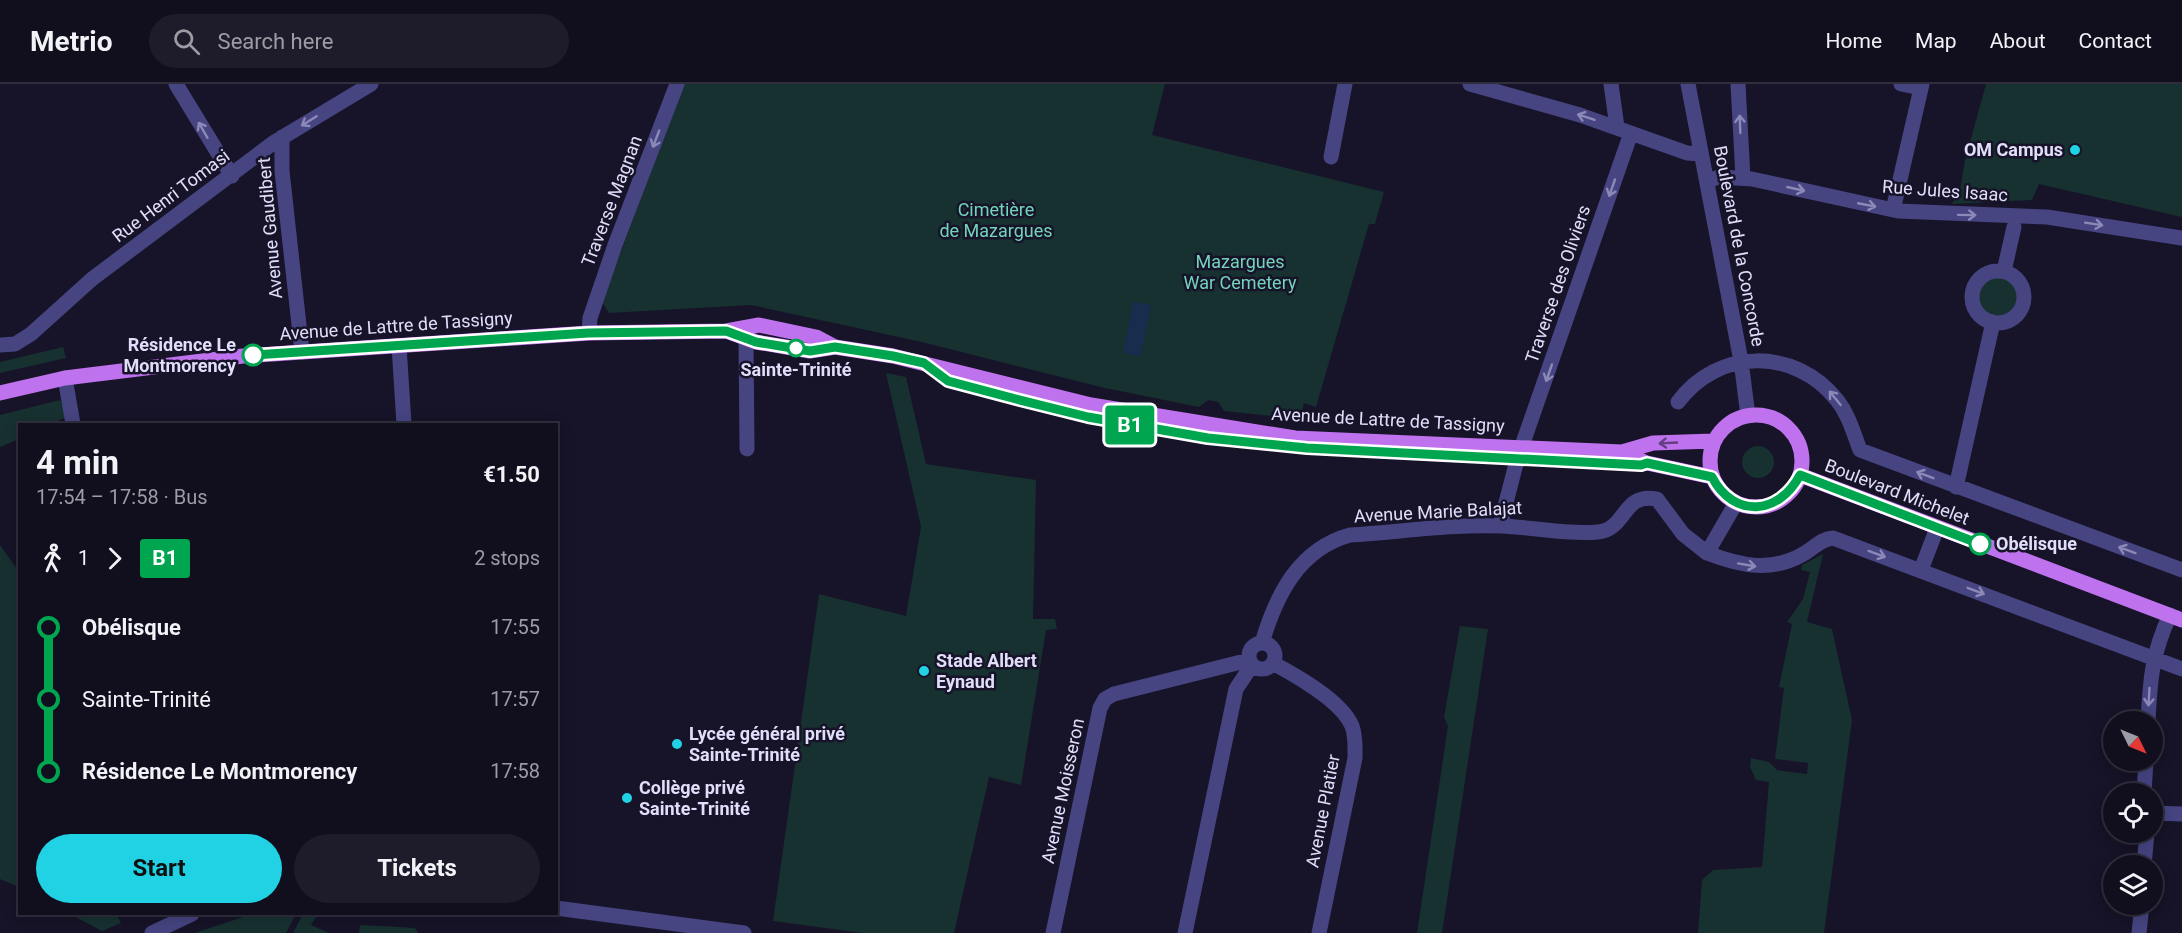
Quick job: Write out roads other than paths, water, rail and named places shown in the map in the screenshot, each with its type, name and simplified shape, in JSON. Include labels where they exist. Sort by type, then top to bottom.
[{"type":"main road","name":"Avenue de Lattre de Tassigny","points":[[0,393],[65,378],[243,356],[588,333],[726,331],[759,326],[816,337],[835,347]]},
{"type":"main road","name":"Avenue de Lattre de Tassigny","points":[[726,331],[746,338],[810,351],[835,347],[893,356],[1091,405],[1295,438],[1622,452],[1653,444],[1714,441]]},
{"type":"main road","points":[[1748,416],[1771,417],[1790,430],[1801,451],[1800,475],[1793,489],[1781,500],[1759,506],[1736,503],[1718,487],[1712,477],[1710,453],[1714,441],[1729,424],[1748,416]]},
{"type":"main road","name":"Avenue de Lattre de Tassigny","points":[[1622,452],[1647,463],[1712,477]]},
{"type":"main road","name":"Boulevard Michelet","points":[[1800,475],[2176,617]]},
{"type":"street","points":[[176,84],[232,176]]},
{"type":"street","points":[[338,84],[345,99]]},
{"type":"street","name":"Rue Henri Tomasi","points":[[0,345],[15,344],[31,334],[92,279],[282,137],[371,84]]},
{"type":"street","name":"Traverse Magnan","points":[[588,333],[590,318],[609,263],[678,84]]},
{"type":"street","points":[[1331,157],[1345,84]]},
{"type":"street","points":[[1470,84],[1624,130],[1687,153],[1701,154]]},
{"type":"street","points":[[1611,84],[1624,130]]},
{"type":"street","name":"Boulevard de la Concorde","points":[[1688,84],[1741,362],[1748,416]]},
{"type":"street","points":[[1738,84],[1743,178]]},
{"type":"street","points":[[1893,210],[1921,86],[1900,84]]},
{"type":"street","name":"Traverse des Oliviers","points":[[1500,526],[1522,447],[1624,130]]},
{"type":"street","name":"Avenue Gaudibert","points":[[282,137],[282,171],[302,352]]},
{"type":"street","name":"Rue Jules Isaac","points":[[1707,181],[1719,177],[1743,178],[1893,210],[1941,215],[2047,216],[2182,238]]},
{"type":"street","points":[[2004,271],[2014,227]]},
{"type":"street","points":[[2004,271],[2021,284],[2024,300],[2017,315],[2009,321],[1993,322],[1978,313],[1974,306],[1973,289],[1983,275],[2004,271]]},
{"type":"street","points":[[1956,487],[1993,322]]},
{"type":"street","points":[[746,338],[747,449]]},
{"type":"street","points":[[399,346],[404,423]]},
{"type":"street","points":[[1678,402],[1689,387],[1705,375],[1726,364],[1741,362]]},
{"type":"street","name":"Boulevard Michelet","points":[[1741,362],[1784,363],[1816,378],[1838,401],[1851,422],[1860,450],[2182,570]]},
{"type":"street","points":[[65,378],[73,423]]},
{"type":"street","name":"Avenue Marie Balajat","points":[[1262,643],[1287,582],[1305,559],[1332,540],[1350,535],[1500,526],[1597,532],[1617,524],[1627,507],[1639,499],[1648,497],[1657,499],[1683,534],[1707,553],[1730,562],[1761,568],[1782,564],[1805,554],[1825,539],[1833,538],[1921,570]]},
{"type":"street","points":[[1707,553],[1736,503]]},
{"type":"street","points":[[1937,528],[1921,570],[2182,669]]},
{"type":"street","points":[[2149,711],[2153,658],[2157,643],[2176,617]]},
{"type":"street","points":[[1185,933],[1236,689],[1251,663],[1250,650],[1262,643],[1268,644],[1275,652],[1273,663],[1266,669],[1251,663]]},
{"type":"street","name":"Avenue Moisseron","points":[[1053,933],[1100,708],[1105,699],[1114,694],[1251,663]]},
{"type":"street","name":"Avenue Platier","points":[[1273,663],[1318,691],[1342,711],[1351,724],[1356,738],[1355,758],[1319,933]]},
{"type":"street","points":[[2163,813],[2182,814]]},
{"type":"street","points":[[558,908],[744,933]]},
{"type":"street","points":[[152,933],[190,915]]},
{"type":"street","points":[[2139,933],[2141,915]]},
{"type":"water","points":[[1133,302],[1151,305],[1141,356],[1123,353]]},
{"type":"place","name":"OM Campus","points":[[2075,150]]},
{"type":"place","name":"Sainte-Trinité","points":[[796,348]]},
{"type":"place","name":"Résidence Le Montmorency","points":[[253,355]]},
{"type":"place","name":"Obélisque","points":[[1980,544]]},
{"type":"place","name":"Stade Albert Eynaud","points":[[924,671]]},
{"type":"place","name":"Lycée général privé Sainte-Trinité","points":[[677,744]]},
{"type":"place","name":"Collège privé Sainte-Trinité","points":[[627,798]]},
{"type":"park label","name":"Cimetière de Mazargues","points":[[996,220]]},
{"type":"park label","name":"Mazargues War Cemetery","points":[[1240,272]]}]
